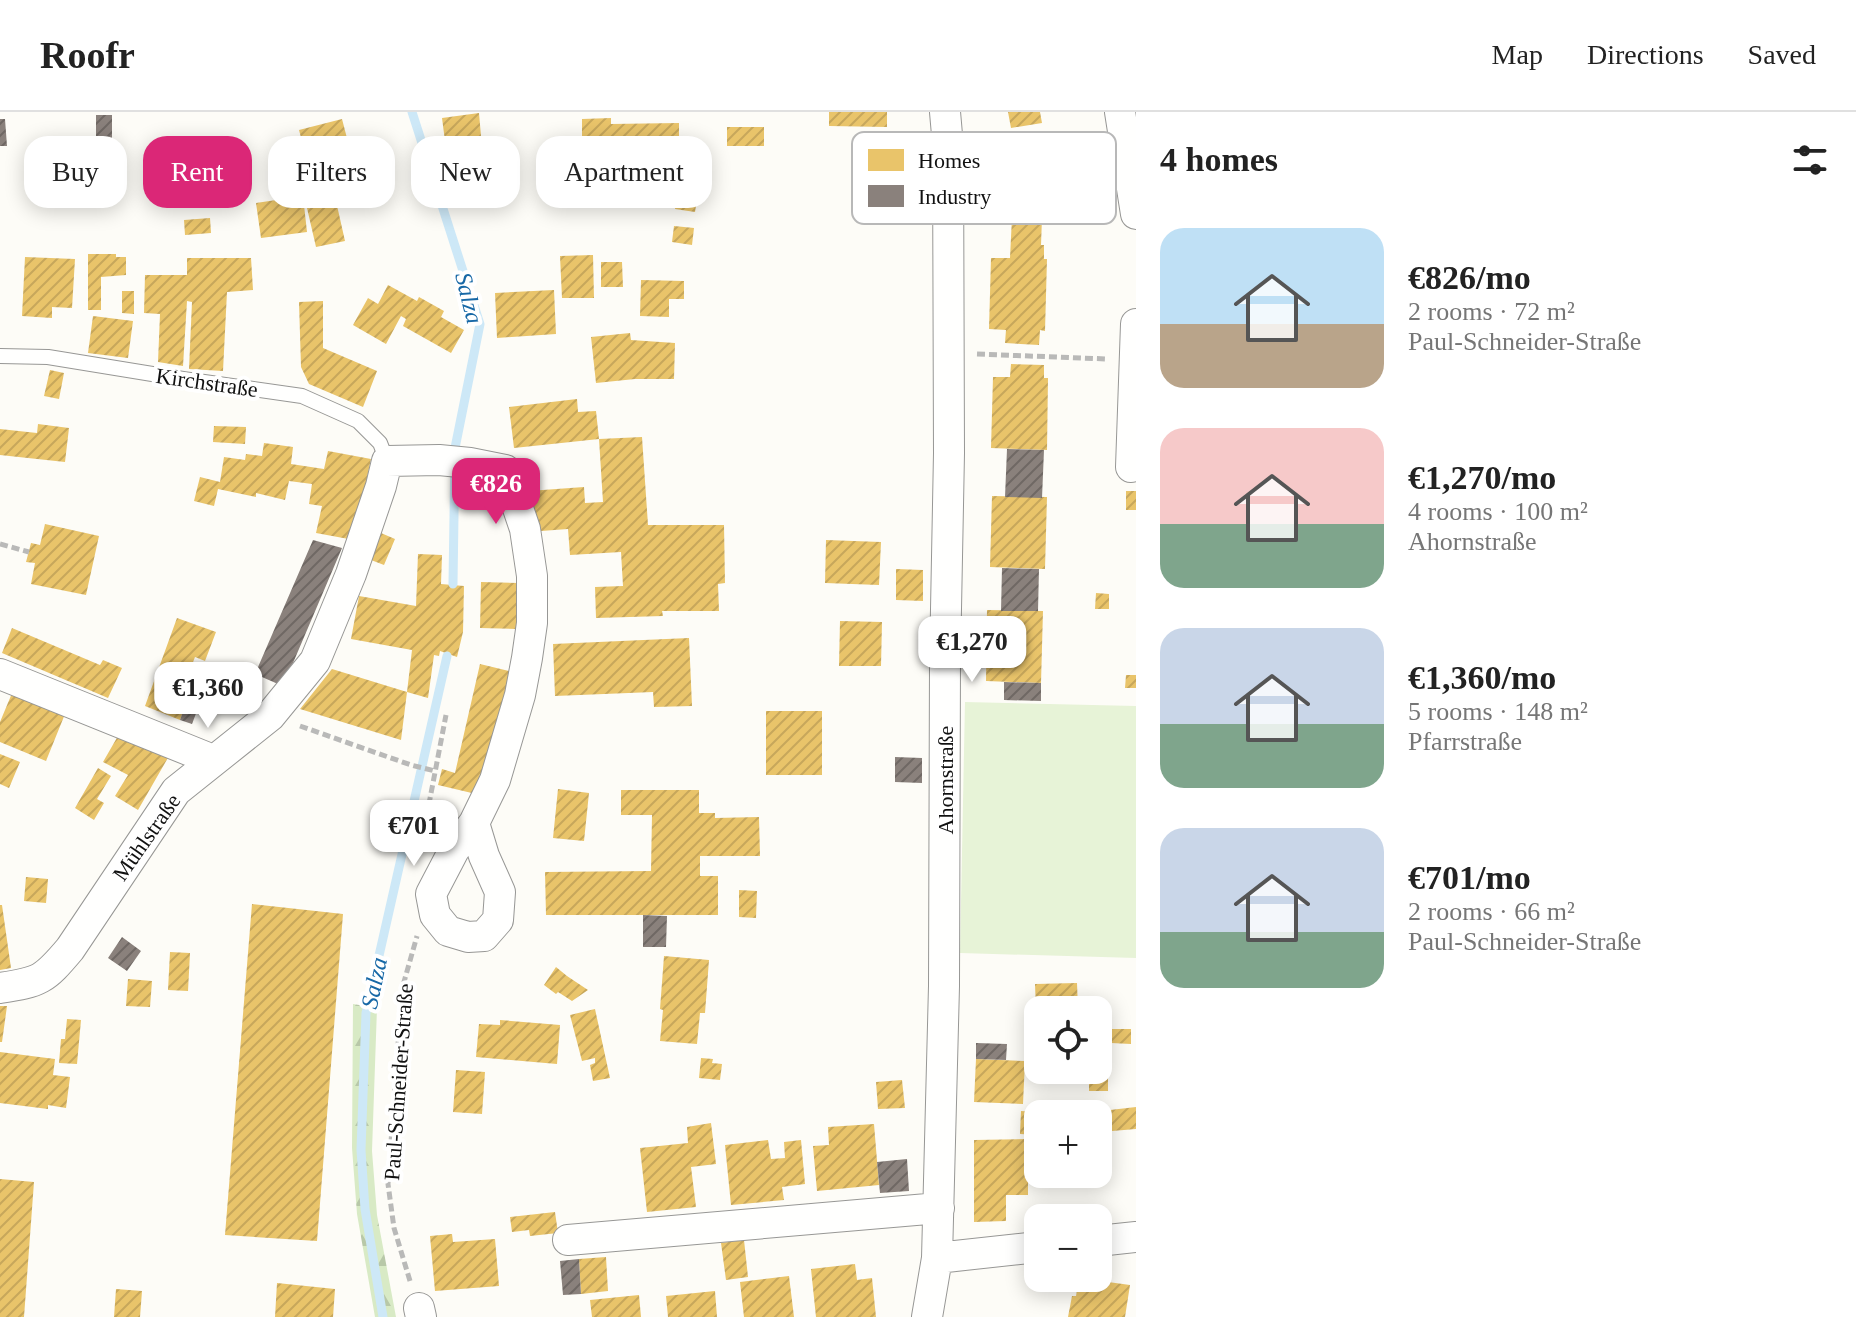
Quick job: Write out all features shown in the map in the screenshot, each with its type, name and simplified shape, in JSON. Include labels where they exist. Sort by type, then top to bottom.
[{"type":"street","name":"Ahornstraße","points":[[945,112],[947,132]]},
{"type":"street","points":[[1120,112],[1136,214]]},
{"type":"street","name":"Ahornstraße","points":[[927,1317],[937,1258],[939,1208],[945,881],[948,224]]},
{"type":"street","points":[[1131,467],[1136,324]]},
{"type":"street","points":[[387,461],[439,460],[505,470],[525,529],[532,576],[532,623],[520,695],[495,780],[474,823],[454,850],[431,894],[435,915],[448,931],[468,937],[484,936],[498,920],[500,892],[474,823]]},
{"type":"street","name":"Mühlstraße","points":[[0,988],[31,983],[50,972],[70,949],[176,791],[270,716],[315,661],[351,574],[387,461]]},
{"type":"street","points":[[0,674],[213,760]]},
{"type":"street","points":[[568,1240],[939,1208]]},
{"type":"street","points":[[1112,1240],[1136,1237]]},
{"type":"street","points":[[937,1258],[1024,1249]]},
{"type":"lane","name":"Kirchstraße","points":[[0,356],[48,357],[302,396],[358,421],[380,443],[387,461]]},
{"type":"path","points":[[948,353],[1135,360]]},
{"type":"path","points":[[0,544],[29,552]]},
{"type":"path","points":[[446,715],[428,809],[454,850]]},
{"type":"path","points":[[270,716],[435,771]]},
{"type":"path","name":"Paul-Schneider-Straße","points":[[420,1313],[394,1228],[388,1184],[402,989],[431,894]]},
{"type":"green space","points":[[965,702],[1136,706],[1136,958],[960,953]]},
{"type":"green space","points":[[353,1004],[377,1008],[372,1151],[377,1215],[396,1317],[375,1317],[357,1214],[352,1148]]},
{"type":"building: Homes","points":[[829,112],[887,112],[887,127],[829,126]]},
{"type":"building: Homes","points":[[1008,112],[1040,112],[1042,123],[1011,128]]},
{"type":"building: Homes","points":[[479,113],[481,136],[444,136],[442,118]]},
{"type":"building: Homes","points":[[611,118],[611,124],[679,123],[679,136],[582,136],[582,119]]},
{"type":"building: Homes","points":[[342,119],[346,136],[301,136],[299,130]]},
{"type":"building: Homes","points":[[727,127],[764,127],[764,146],[727,146]]},
{"type":"building: Homes","points":[[268,201],[268,208],[304,208],[307,232],[261,238],[256,203]]},
{"type":"building: Homes","points":[[307,208],[338,208],[345,241],[316,247]]},
{"type":"building: Homes","points":[[675,208],[696,208],[695,212]]},
{"type":"building: Homes","points":[[210,218],[211,233],[185,235],[184,220]]},
{"type":"building: Homes","points":[[1012,224],[1042,224],[1041,245],[1044,245],[1044,259],[1047,259],[1045,331],[1040,330],[1039,345],[1005,343],[1006,330],[989,329],[991,258],[1010,258]]},
{"type":"building: Homes","points":[[674,226],[694,228],[692,245],[672,242]]},
{"type":"building: Homes","points":[[88,254],[126,257],[126,275],[101,277],[101,310],[88,310]]},
{"type":"building: Homes","points":[[593,255],[594,298],[562,298],[560,256]]},
{"type":"building: Homes","points":[[25,257],[75,259],[72,308],[52,307],[52,318],[22,316]]},
{"type":"building: Homes","points":[[187,258],[251,258],[253,290],[227,292],[223,371],[189,369],[192,302],[187,301],[183,366],[158,362],[160,314],[144,313],[145,275],[187,275]]},
{"type":"building: Homes","points":[[601,262],[622,262],[623,287],[601,287]]},
{"type":"building: Homes","points":[[641,280],[684,281],[684,299],[669,299],[669,317],[640,316]]},
{"type":"building: Homes","points":[[388,285],[444,311],[441,317],[464,330],[451,353],[403,326],[406,319],[401,316],[386,344],[353,325],[368,298],[378,304]]},
{"type":"building: Homes","points":[[554,290],[556,334],[497,338],[495,293]]},
{"type":"building: Homes","points":[[122,291],[134,291],[134,314],[122,313]]},
{"type":"building: Homes","points":[[323,301],[323,348],[377,371],[363,407],[309,384],[301,367],[299,302]]},
{"type":"building: Homes","points":[[93,316],[133,321],[128,358],[88,353]]},
{"type":"building: Homes","points":[[630,333],[631,340],[675,343],[674,379],[596,383],[591,337]]},
{"type":"building: Homes","points":[[1011,364],[1044,365],[1044,378],[1048,378],[1047,450],[991,448],[993,377],[1010,377]]},
{"type":"building: Homes","points":[[50,370],[64,373],[59,399],[44,396]]},
{"type":"building: Homes","points":[[577,399],[578,412],[596,411],[599,439],[514,448],[509,407]]},
{"type":"building: Homes","points":[[38,424],[69,428],[65,462],[0,455],[0,429],[37,433]]},
{"type":"building: Homes","points":[[214,426],[246,427],[245,444],[213,442]]},
{"type":"building: Homes","points":[[642,437],[648,525],[724,525],[725,583],[718,584],[719,611],[662,611],[663,616],[596,618],[595,587],[623,586],[621,552],[570,555],[568,529],[541,531],[529,491],[584,487],[585,503],[603,502],[599,439]]},
{"type":"building: Homes","points":[[264,443],[293,447],[291,464],[324,469],[328,451],[371,459],[354,540],[316,533],[322,506],[309,504],[312,484],[289,481],[285,500],[218,489],[214,506],[194,501],[200,477],[220,482],[224,457],[245,460],[246,454],[262,456]]},
{"type":"building: Homes","points":[[1126,491],[1136,491],[1136,510],[1126,510]]},
{"type":"building: Homes","points":[[992,496],[1047,497],[1045,569],[990,567]]},
{"type":"building: Homes","points":[[45,524],[99,536],[86,595],[31,584],[35,563],[26,562],[31,543],[40,545]]},
{"type":"building: Homes","points":[[381,533],[395,539],[384,565],[371,560]]},
{"type":"building: Homes","points":[[826,540],[881,542],[879,585],[825,583]]},
{"type":"building: Homes","points":[[418,554],[442,555],[441,584],[464,586],[463,632],[457,657],[440,651],[439,656],[434,655],[428,698],[407,692],[412,650],[351,639],[359,596],[416,606]]},
{"type":"building: Homes","points":[[896,569],[923,570],[923,601],[896,600]]},
{"type":"building: Homes","points":[[481,582],[518,583],[517,629],[480,628]]},
{"type":"building: Homes","points":[[1096,593],[1109,594],[1109,609],[1095,609]]},
{"type":"building: Homes","points":[[987,610],[1043,611],[1041,683],[986,681]]},
{"type":"building: Homes","points":[[177,618],[216,632],[205,661],[195,657],[186,680],[194,683],[180,720],[145,706]]},
{"type":"building: Homes","points":[[840,621],[882,622],[881,666],[839,666]]},
{"type":"building: Homes","points":[[12,628],[100,665],[103,660],[122,668],[108,698],[2,653]]},
{"type":"building: Homes","points":[[689,638],[692,706],[654,707],[653,692],[555,696],[553,644]]},
{"type":"building: Homes","points":[[480,664],[513,672],[489,776],[480,774],[476,794],[438,785],[442,769],[455,773]]},
{"type":"building: Homes","points":[[332,669],[407,692],[401,740],[300,709]]},
{"type":"building: Homes","points":[[1126,675],[1136,675],[1136,688],[1125,688]]},
{"type":"building: Homes","points":[[15,686],[65,714],[46,761],[0,742],[0,722]]},
{"type":"building: Homes","points":[[766,711],[822,711],[822,775],[766,775]]},
{"type":"building: Homes","points":[[122,729],[169,756],[138,810],[115,796],[128,775],[103,762]]},
{"type":"building: Homes","points":[[0,754],[20,762],[9,788],[0,784]]},
{"type":"building: Homes","points":[[98,768],[111,776],[97,799],[104,803],[94,820],[75,808]]},
{"type":"building: Homes","points":[[558,789],[589,793],[584,841],[553,838]]},
{"type":"building: Homes","points":[[621,790],[699,790],[699,813],[715,813],[715,818],[759,817],[760,856],[700,856],[700,876],[718,876],[718,915],[546,915],[545,872],[651,871],[652,815],[621,815]]},
{"type":"building: Homes","points":[[26,877],[48,879],[46,903],[24,901]]},
{"type":"building: Homes","points":[[739,890],[757,891],[756,918],[739,917]]},
{"type":"building: Homes","points":[[252,904],[343,914],[317,1241],[225,1235]]},
{"type":"building: Homes","points":[[0,905],[11,968],[0,970]]},
{"type":"building: Homes","points":[[170,952],[190,953],[188,991],[168,990]]},
{"type":"building: Homes","points":[[664,956],[709,960],[705,1013],[700,1013],[697,1044],[660,1041]]},
{"type":"building: Homes","points":[[556,967],[588,990],[572,1001],[558,992],[556,994],[544,985]]},
{"type":"building: Homes","points":[[128,979],[152,981],[150,1007],[126,1006]]},
{"type":"building: Homes","points":[[1077,983],[1077,996],[1035,996],[1035,984]]},
{"type":"building: Homes","points":[[0,1006],[7,1006],[2,1042],[0,1042]]},
{"type":"building: Homes","points":[[595,1009],[610,1078],[593,1081],[590,1065],[595,1063],[595,1058],[582,1061],[570,1015]]},
{"type":"building: Homes","points":[[67,1019],[81,1020],[77,1064],[59,1063]]},
{"type":"building: Homes","points":[[500,1020],[560,1025],[557,1064],[476,1057],[479,1024],[500,1025]]},
{"type":"building: Homes","points":[[1112,1029],[1131,1029],[1131,1044],[1112,1043]]},
{"type":"building: Homes","points":[[0,1052],[55,1059],[53,1075],[70,1077],[66,1108],[0,1103]]},
{"type":"building: Homes","points":[[701,1058],[722,1064],[720,1080],[699,1078]]},
{"type":"building: Homes","points":[[976,1059],[1024,1061],[1023,1104],[974,1102]]},
{"type":"building: Homes","points":[[456,1070],[485,1072],[482,1114],[453,1112]]},
{"type":"building: Homes","points":[[902,1080],[905,1108],[878,1109],[876,1082]]},
{"type":"building: Homes","points":[[1089,1084],[1108,1084],[1108,1091],[1089,1091]]},
{"type":"building: Homes","points":[[1136,1107],[1136,1129],[1112,1131],[1112,1110]]},
{"type":"building: Homes","points":[[1021,1111],[1024,1111],[1024,1134],[1020,1134]]},
{"type":"building: Homes","points":[[711,1123],[716,1164],[691,1167],[696,1207],[647,1212],[640,1148],[688,1143],[687,1127]]},
{"type":"building: Homes","points":[[874,1124],[879,1185],[817,1191],[813,1146],[829,1145],[828,1127]]},
{"type":"building: Homes","points":[[1024,1139],[1024,1188],[1028,1188],[1028,1195],[1006,1195],[1006,1221],[974,1222],[974,1140]]},
{"type":"building: Homes","points":[[768,1140],[771,1159],[785,1158],[784,1142],[801,1140],[805,1184],[782,1187],[784,1200],[731,1205],[725,1145]]},
{"type":"building: Homes","points":[[0,1179],[34,1182],[24,1317],[0,1317]]},
{"type":"building: Homes","points":[[555,1212],[558,1233],[530,1236],[529,1230],[512,1232],[510,1217]]},
{"type":"building: Homes","points":[[452,1234],[453,1242],[495,1239],[499,1286],[435,1291],[430,1236]]},
{"type":"building: Homes","points":[[744,1240],[748,1277],[726,1280],[721,1243]]},
{"type":"building: Homes","points":[[606,1257],[608,1291],[581,1294],[579,1259]]},
{"type":"building: Homes","points":[[855,1264],[857,1280],[872,1278],[876,1317],[816,1317],[811,1269]]},
{"type":"building: Homes","points":[[789,1276],[794,1317],[744,1317],[740,1282]]},
{"type":"building: Homes","points":[[277,1283],[335,1289],[333,1317],[275,1317]]},
{"type":"building: Homes","points":[[1112,1283],[1130,1285],[1125,1317],[1068,1317],[1072,1296],[1076,1296],[1077,1292],[1112,1292]]},
{"type":"building: Homes","points":[[116,1289],[142,1291],[140,1317],[114,1317]]},
{"type":"building: Homes","points":[[715,1291],[717,1317],[668,1317],[666,1296]]},
{"type":"building: Homes","points":[[639,1295],[641,1317],[592,1317],[590,1300]]},
{"type":"building: Industry","points":[[96,115],[112,115],[112,136],[96,136]]},
{"type":"building: Industry","points":[[0,119],[5,119],[7,146],[0,146]]},
{"type":"building: Industry","points":[[1007,449],[1044,450],[1042,498],[1005,497]]},
{"type":"building: Industry","points":[[313,540],[342,548],[293,663],[278,684],[255,674]]},
{"type":"building: Industry","points":[[1002,568],[1039,569],[1038,611],[1001,611]]},
{"type":"building: Industry","points":[[1004,682],[1041,683],[1041,701],[1004,700]]},
{"type":"building: Industry","points":[[188,698],[200,703],[192,724],[180,720]]},
{"type":"building: Industry","points":[[895,757],[922,758],[922,783],[895,782]]},
{"type":"building: Industry","points":[[643,915],[667,916],[666,947],[643,947]]},
{"type":"building: Industry","points":[[122,937],[141,951],[127,971],[108,958]]},
{"type":"building: Industry","points":[[976,1043],[1007,1044],[1006,1060],[976,1059]]},
{"type":"building: Industry","points":[[907,1159],[909,1191],[880,1193],[877,1162]]},
{"type":"building: Industry","points":[[579,1259],[581,1294],[563,1295],[560,1261]]},
{"type":"waterway","name":"Salza","points":[[412,112],[480,324],[455,448],[453,584]]},
{"type":"waterway","name":"Salza","points":[[383,1317],[365,1209],[361,1150],[366,1013],[447,656]]}]
